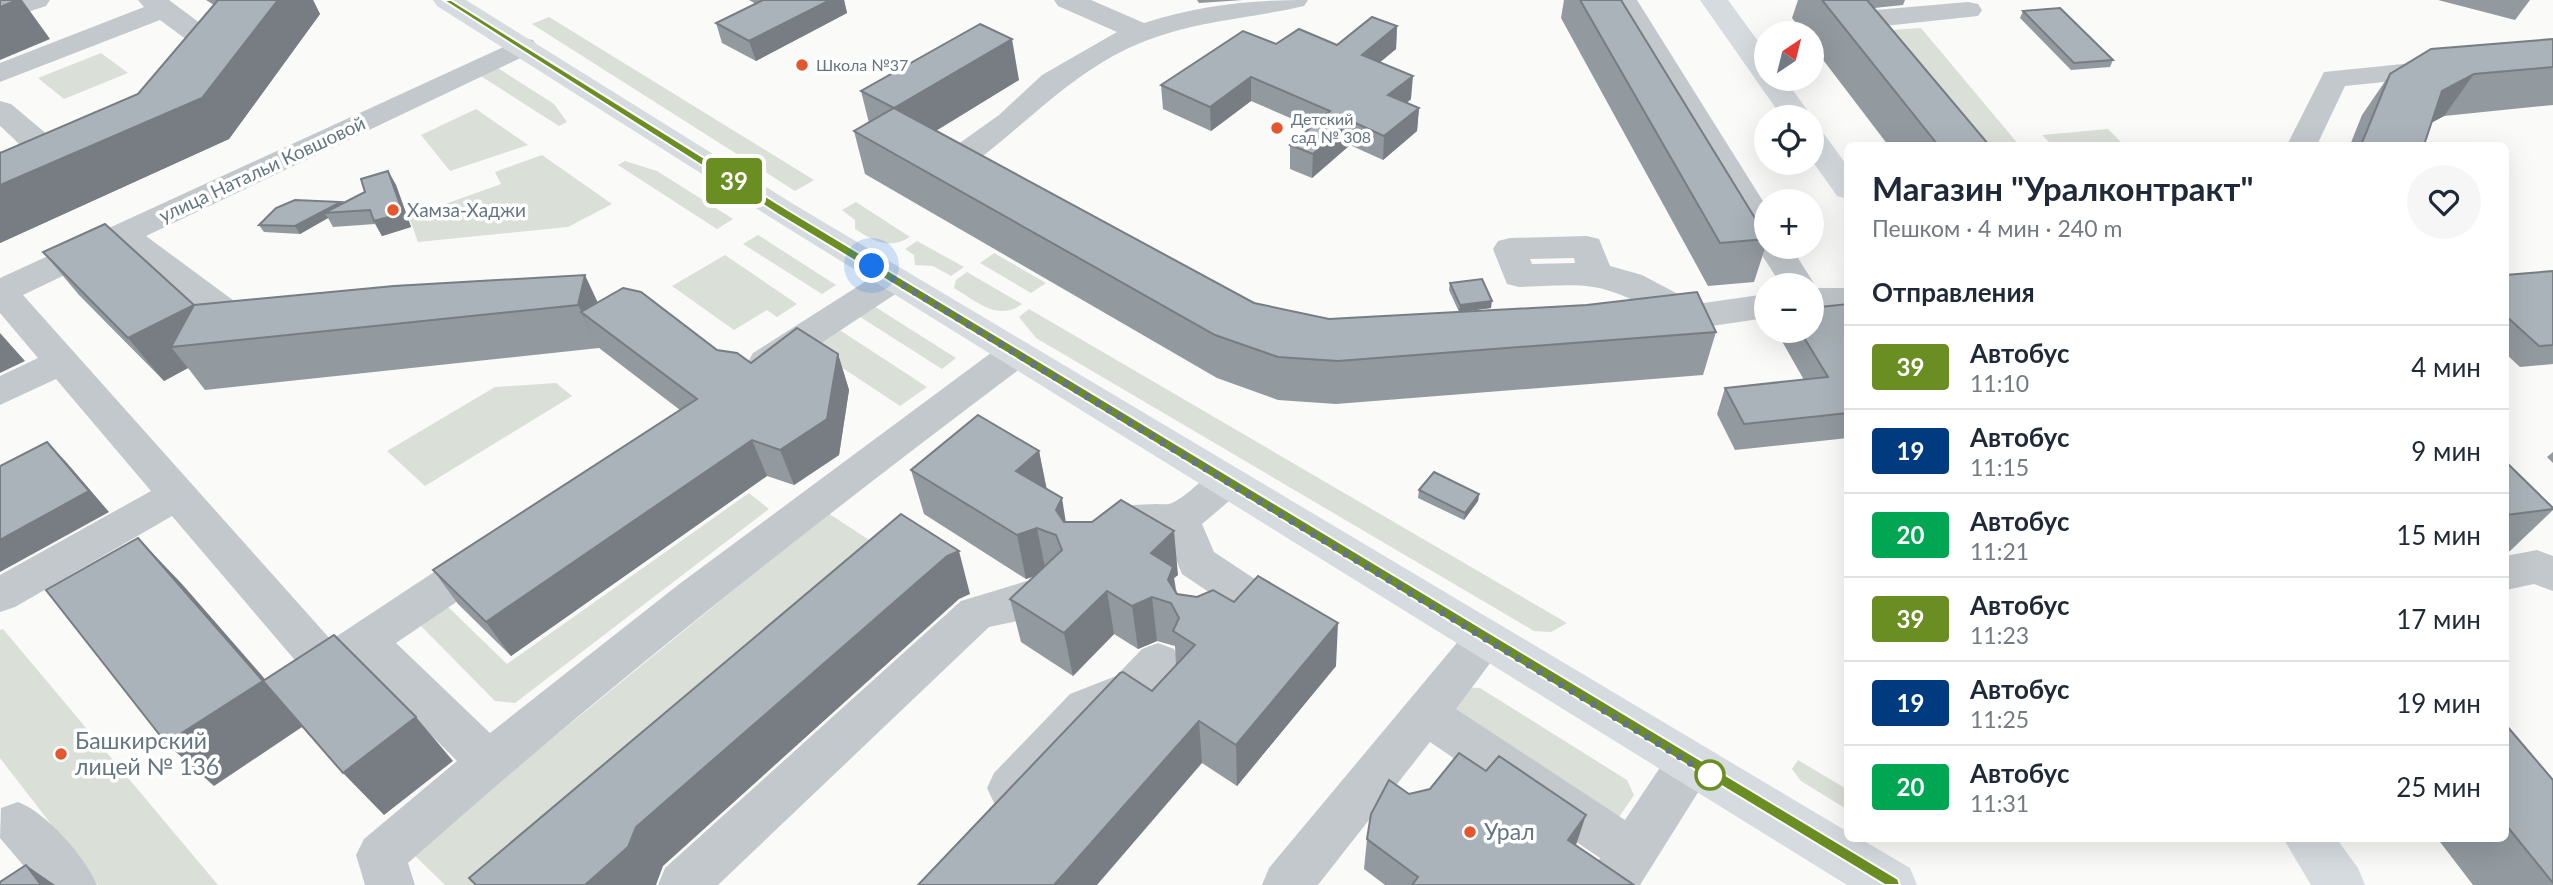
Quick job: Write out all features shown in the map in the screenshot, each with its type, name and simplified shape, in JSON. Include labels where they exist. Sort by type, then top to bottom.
[{"type":"main road","points":[[447,0],[894,279],[1892,885]]},
{"type":"main road","points":[[1714,0],[1754,56]]},
{"type":"main road","points":[[1824,155],[1844,183]]},
{"type":"main road","points":[[2310,842],[2340,885]]},
{"type":"street","points":[[0,13],[36,0]]},
{"type":"street","points":[[1068,0],[1143,33]]},
{"type":"street","points":[[1020,197],[958,159],[1010,121],[1052,81],[1128,38],[1188,18],[1294,0]]},
{"type":"street","points":[[1623,0],[1754,213]]},
{"type":"street","points":[[0,73],[157,4],[206,41],[171,97]]},
{"type":"street","points":[[1898,61],[1864,19],[1968,10]]},
{"type":"street","name":"улица Натальи Ковшовой","points":[[0,292],[523,46]]},
{"type":"street","points":[[2303,142],[2334,78],[2471,66]]},
{"type":"street","points":[[0,110],[56,160]]},
{"type":"street","points":[[122,235],[242,324],[284,322]]},
{"type":"street","points":[[1595,273],[1630,283],[1692,317]]},
{"type":"street","points":[[735,366],[746,375],[894,279]]},
{"type":"street","points":[[0,292],[327,666],[516,540]]},
{"type":"street","points":[[1824,300],[1844,299]]},
{"type":"street","points":[[1628,326],[1754,308]]},
{"type":"street","points":[[390,885],[382,855],[488,761],[600,670],[1016,353]]},
{"type":"street","points":[[0,392],[62,361]]},
{"type":"street","points":[[1087,553],[1122,521],[1181,519],[1227,481]]},
{"type":"street","points":[[0,595],[178,494]]},
{"type":"street","points":[[1181,519],[1197,562],[1229,599]]},
{"type":"street","points":[[2509,572],[2537,567],[2553,574]]},
{"type":"street","points":[[684,885],[976,613],[1038,598],[1047,592]]},
{"type":"street","points":[[1287,885],[1486,639]]},
{"type":"street","points":[[365,640],[488,761]]},
{"type":"street","points":[[985,816],[1086,708],[1132,690],[1158,662]]},
{"type":"street","points":[[1426,714],[1622,868],[1690,763]]},
{"type":"street","points":[[6,819],[72,885]]},
{"type":"shaded area","points":[[549,17],[814,180],[795,191],[532,24]]},
{"type":"shaded area","points":[[1921,28],[2016,142],[1981,142],[1890,30]]},
{"type":"shaded area","points":[[101,53],[128,73],[64,99],[38,78]]},
{"type":"shaded area","points":[[493,65],[554,104],[567,122],[559,126],[476,73]]},
{"type":"shaded area","points":[[476,109],[528,145],[450,171],[421,135]]},
{"type":"shaded area","points":[[2108,129],[2121,142],[2049,142],[2042,135]]},
{"type":"shaded area","points":[[542,155],[612,204],[568,227],[418,242],[409,217],[501,184],[495,172]]},
{"type":"shaded area","points":[[625,161],[657,171],[733,219],[717,229],[618,165]]},
{"type":"shaded area","points":[[856,202],[910,237],[895,243],[881,242],[855,229],[855,220],[842,210]]},
{"type":"shaded area","points":[[758,235],[836,285],[822,294],[743,244]]},
{"type":"shaded area","points":[[917,241],[964,267],[951,276],[933,266],[915,265],[914,255],[905,249]]},
{"type":"shaded area","points":[[994,253],[1046,283],[1031,293],[980,263]]},
{"type":"shaded area","points":[[725,255],[797,304],[777,317],[767,310],[734,330],[672,286]]},
{"type":"shaded area","points":[[967,272],[1022,304],[1004,311],[979,304],[954,288],[956,280]]},
{"type":"shaded area","points":[[869,303],[956,358],[942,369],[854,313]]},
{"type":"shaded area","points":[[1029,309],[1567,623],[1551,632],[1534,631],[1036,338],[1019,317]]},
{"type":"shaded area","points":[[835,327],[927,387],[900,406],[808,345]]},
{"type":"shaded area","points":[[556,383],[572,396],[425,486],[387,451],[495,387]]},
{"type":"shaded area","points":[[749,493],[769,509],[515,703],[495,701],[417,622],[445,604],[507,664]]},
{"type":"shaded area","points":[[828,513],[895,557],[518,885],[445,885],[412,853]]},
{"type":"shaded area","name":"Башкирский лицей № 136","points":[[3,629],[218,885],[98,885],[0,758],[0,630]]},
{"type":"shaded area","points":[[1462,687],[1480,688],[1627,780],[1634,795],[1619,817],[1446,707]]},
{"type":"shaded area","points":[[1798,760],[1844,788],[1844,808],[1801,781],[1792,769]]},
{"type":"building","points":[[0,0],[17,0],[0,7]]},
{"type":"building","points":[[218,0],[278,0],[202,98],[0,185],[0,153],[138,94]]},
{"type":"building","points":[[763,0],[830,0],[749,41],[716,23]]},
{"type":"building","points":[[1580,0],[1621,0],[1754,216],[1754,240],[1720,243]]},
{"type":"building","points":[[1822,0],[1867,0],[1986,142],[1936,142]]},
{"type":"building","points":[[2060,8],[2113,60],[2074,63],[2023,11]]},
{"type":"building","points":[[1372,17],[1397,26],[1362,55],[1413,76],[1388,95],[1419,108],[1384,136],[1351,121],[1313,154],[1290,145],[1330,111],[1251,77],[1210,107],[1161,85],[1243,31],[1276,44],[1299,29],[1337,45]]},
{"type":"building","points":[[980,24],[1012,39],[894,108],[861,91]]},
{"type":"building","points":[[2553,39],[2553,67],[2474,74],[2442,91],[2425,142],[2362,142],[2390,74],[2431,49]]},
{"type":"building","points":[[894,108],[1254,303],[1329,319],[1587,305],[1697,292],[1716,332],[1338,361],[1278,357],[1215,335],[854,131]]},
{"type":"building","points":[[388,171],[403,213],[374,221],[370,210],[324,213],[365,192],[361,179]]},
{"type":"building","points":[[295,200],[341,202],[295,226],[259,225],[276,208]]},
{"type":"building","points":[[105,224],[194,305],[128,338],[43,252]]},
{"type":"building","points":[[2553,271],[2553,345],[2539,346],[2509,319],[2509,275]]},
{"type":"building","points":[[585,275],[578,305],[171,347],[194,305],[394,286]]},
{"type":"building","points":[[1482,279],[1492,301],[1460,305],[1450,283]]},
{"type":"building","points":[[623,288],[641,292],[717,350],[737,353],[751,363],[797,328],[838,354],[827,419],[780,450],[752,440],[486,622],[433,570],[697,399],[581,312]]},
{"type":"building","points":[[1844,304],[1844,413],[1744,424],[1725,388],[1828,377],[1807,343],[1824,343],[1824,307]]},
{"type":"building","points":[[978,415],[1039,451],[1016,471],[1062,498],[1056,510],[1064,522],[1092,522],[1121,500],[1174,531],[1151,553],[1173,567],[1168,580],[1177,594],[1197,597],[1213,590],[1234,602],[1258,576],[1338,623],[1236,745],[1199,721],[1054,885],[918,885],[1120,673],[1123,672],[1152,691],[1195,645],[1173,631],[1179,618],[1171,603],[1152,597],[1132,606],[1107,591],[1064,633],[1010,599],[1062,550],[1056,535],[1037,528],[1017,535],[911,470]]},
{"type":"building","points":[[47,442],[89,491],[0,540],[0,466]]},
{"type":"building","points":[[2509,465],[2553,508],[2509,515]]},
{"type":"building","points":[[1434,472],[1479,494],[1465,513],[1419,490]]},
{"type":"building","points":[[901,514],[959,551],[947,556],[636,827],[628,847],[585,885],[476,885],[469,878]]},
{"type":"building","points":[[138,538],[263,681],[166,743],[46,590]]},
{"type":"building","points":[[334,635],[416,717],[343,773],[263,681]]},
{"type":"building","points":[[2509,729],[2553,780],[2553,883],[2509,829]]},
{"type":"building","name":"Урал","points":[[1459,753],[1486,771],[1499,756],[1586,815],[1568,840],[1634,885],[1412,885],[1418,877],[1367,839],[1371,814],[1389,780],[1409,794],[1430,789]]},
{"type":"building","points":[[26,865],[41,885],[0,885],[0,882]]},
{"type":"bus line","name":"39","points":[[447,0],[783,212],[1892,885]]},
{"type":"place","name":"Школа №37","points":[[802,65]]},
{"type":"place","name":"Детский сад № 308","points":[[1277,128]]},
{"type":"place","name":"Хамза-Хаджи","points":[[393,210]]},
{"type":"place","name":"Башкирский лицей № 136","points":[[61,754]]},
{"type":"place","name":"Урал","points":[[1470,832]]},
{"type":"route","points":[[872,266],[1713,777],[1710,775]]}]
